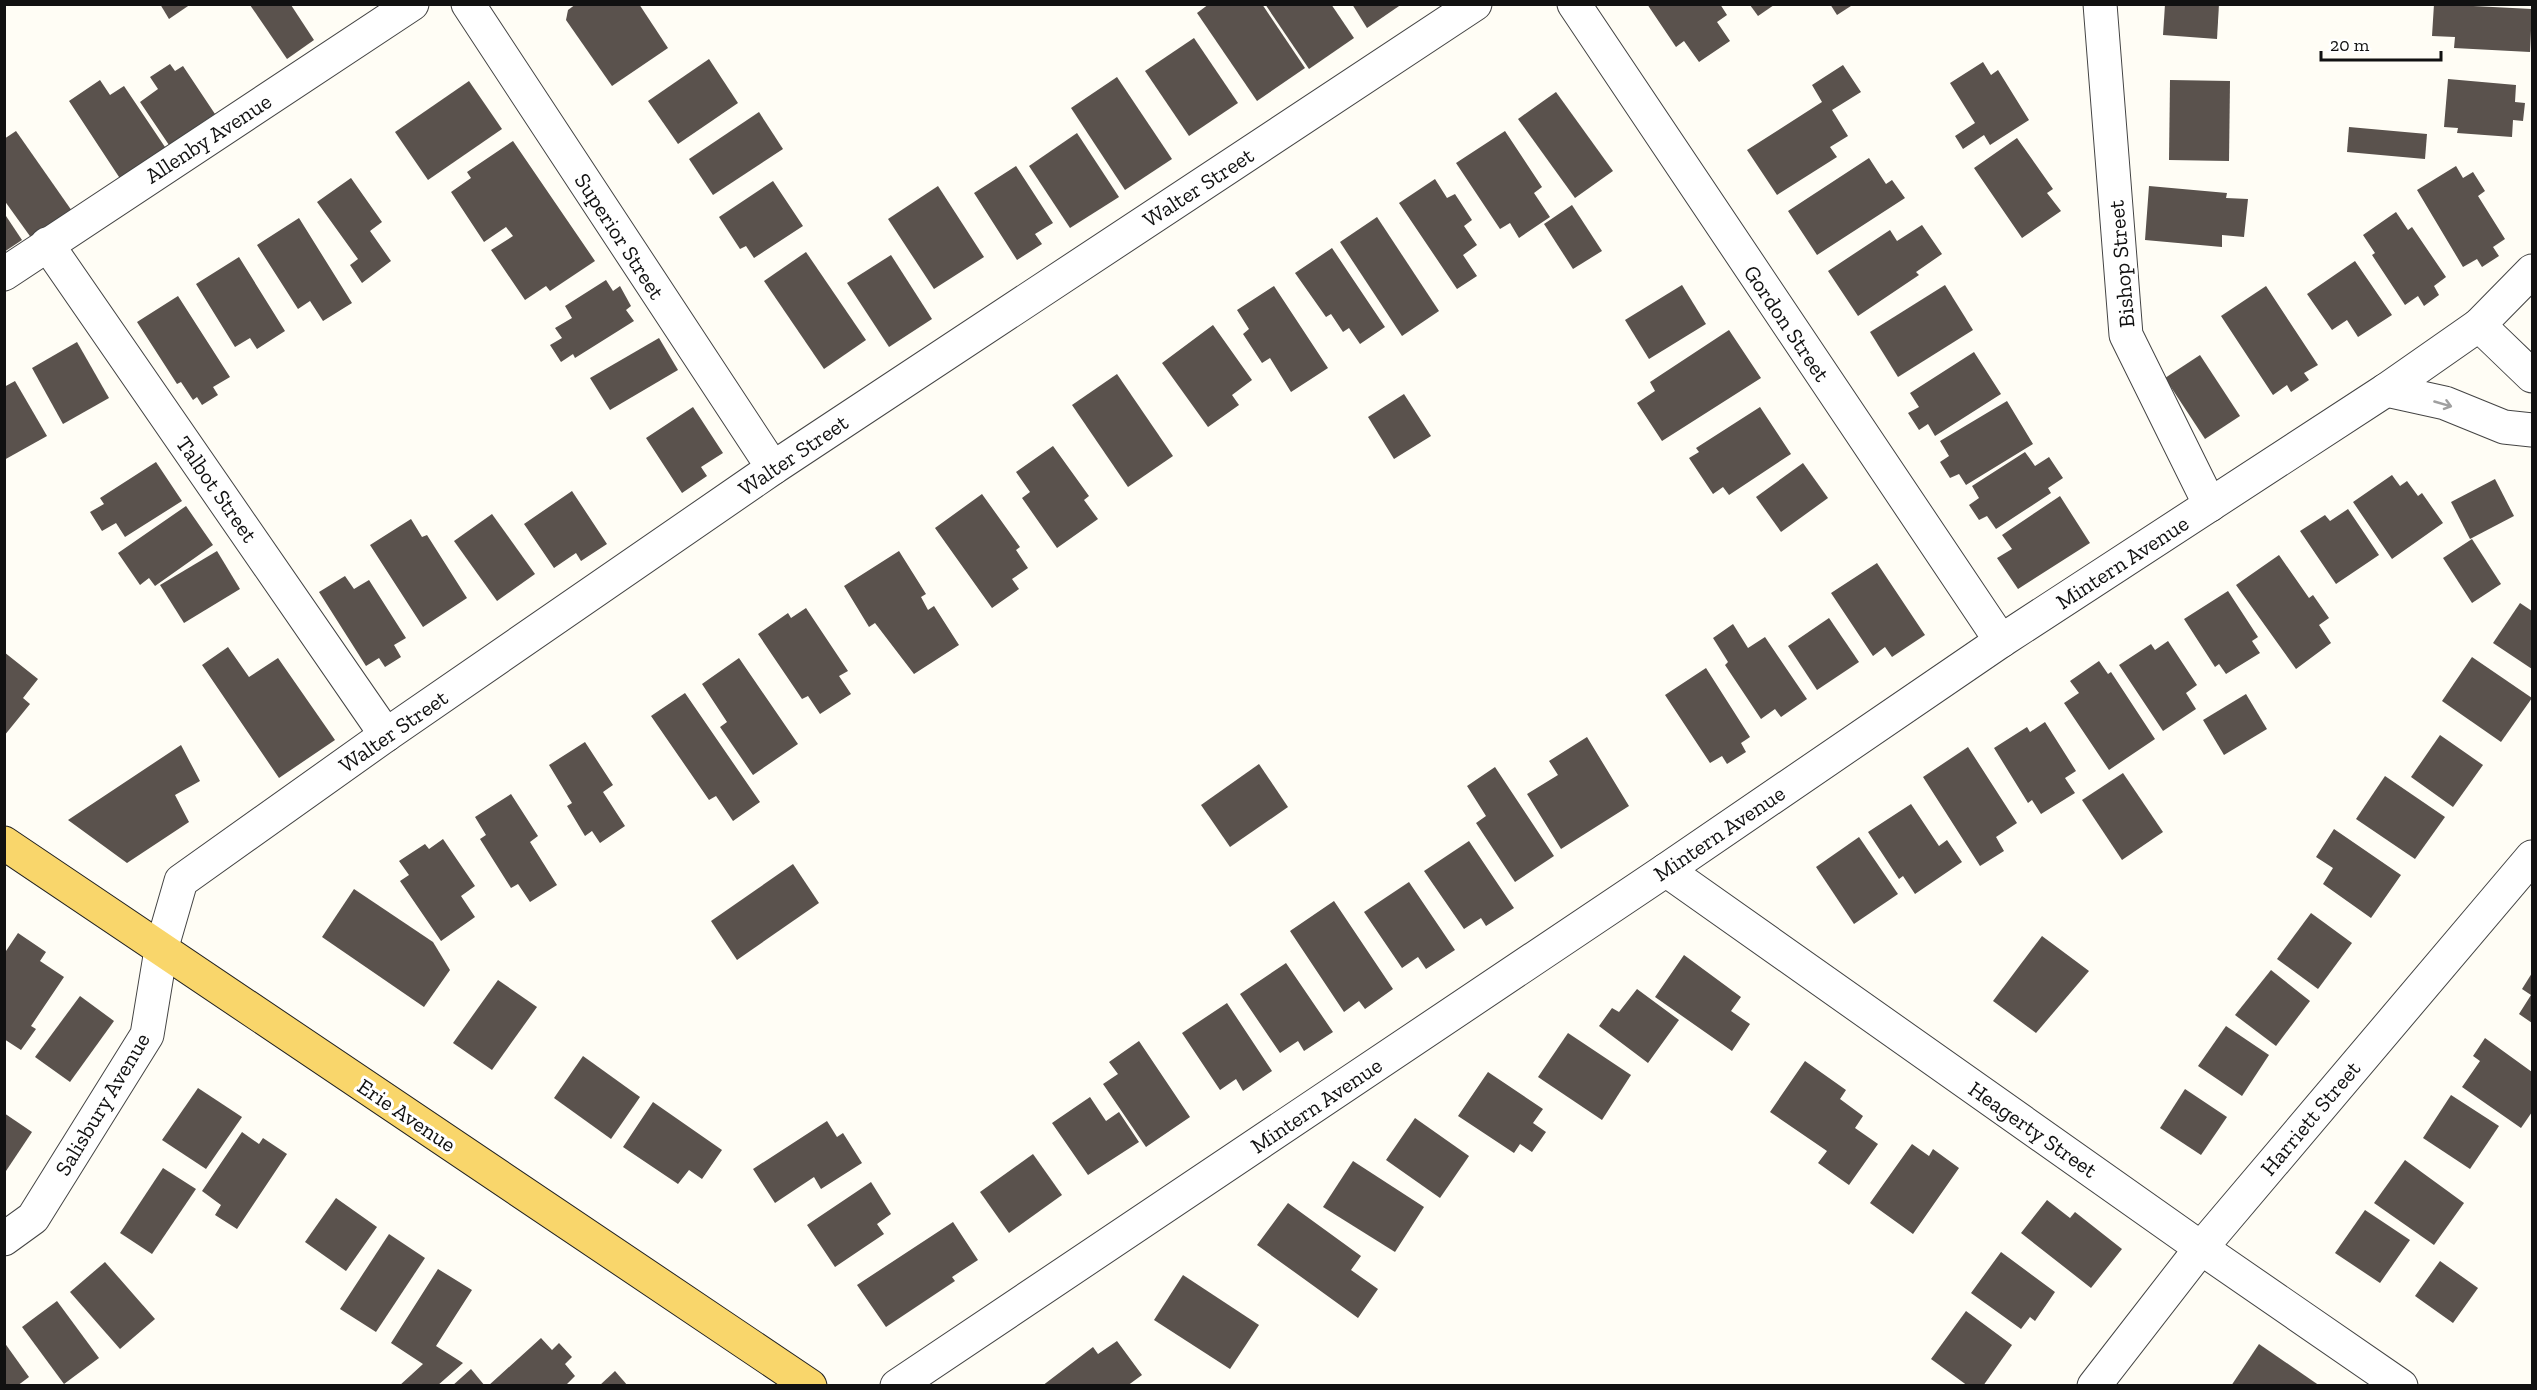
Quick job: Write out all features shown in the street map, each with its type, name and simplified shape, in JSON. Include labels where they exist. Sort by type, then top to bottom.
[{"type":"main road","name":"Erie Avenue","points":[[4,843],[810,1386]]},
{"type":"street","name":"Allenby Avenue","points":[[4,274],[412,4]]},
{"type":"street","name":"Superior Street","points":[[468,4],[773,468]]},
{"type":"street","name":"Walter Street","points":[[161,950],[181,881],[386,735],[773,468],[1475,4]]},
{"type":"street","name":"Gordon Street","points":[[1574,4],[2001,641]]},
{"type":"street","name":"Bishop Street","points":[[2100,4],[2126,335],[2210,505]]},
{"type":"street","name":"Talbot Street","points":[[47,244],[386,735]]},
{"type":"street","name":"Mintern Avenue","points":[[897,1386],[1666,870],[2001,641],[2386,390],[2479,325],[2532,271]]},
{"type":"street","points":[[2479,325],[2532,376]]},
{"type":"street","points":[[2386,390],[2445,404],[2504,427],[2532,430]]},
{"type":"street","name":"Harriett Street","points":[[2094,1386],[2201,1248],[2532,857]]},
{"type":"street","name":"Heagerty Street","points":[[1666,870],[2201,1248],[2402,1386]]},
{"type":"street","name":"Salisbury Avenue","points":[[4,1239],[33,1218],[147,1035],[161,950]]},
{"type":"building","points":[[160,4],[191,4],[169,19]]},
{"type":"building","points":[[576,4],[639,4],[668,48],[612,86],[566,20],[568,10]]},
{"type":"building","points":[[1209,4],[1262,4],[1305,68],[1257,101],[1197,13]]},
{"type":"building","points":[[1265,4],[1331,4],[1354,38],[1309,69]]},
{"type":"building","points":[[1352,4],[1402,4],[1367,28]]},
{"type":"building","points":[[1647,4],[1720,4],[1727,15],[1717,22],[1730,41],[1699,62],[1684,41],[1676,47]]},
{"type":"building","points":[[1830,4],[1854,4],[1837,15]]},
{"type":"building","points":[[2165,4],[2219,4],[2217,39],[2163,35]]},
{"type":"building","points":[[2434,4],[2532,9],[2530,52],[2454,48],[2455,37],[2432,36]]},
{"type":"building","points":[[250,5],[291,5],[314,40],[287,59]]},
{"type":"building","points":[[1750,5],[1774,5],[1758,16]]},
{"type":"building","points":[[1194,38],[1238,103],[1189,136],[1145,71]]},
{"type":"building","points":[[709,59],[738,103],[678,144],[648,101]]},
{"type":"building","points":[[1983,62],[1991,75],[1998,70],[2029,120],[1990,145],[1984,135],[1963,149],[1955,136],[1975,123],[1950,83]]},
{"type":"building","points":[[170,64],[175,71],[183,66],[215,114],[169,145],[140,102],[158,89],[150,77]]},
{"type":"building","points":[[1843,65],[1861,92],[1832,110],[1848,136],[1830,147],[1837,157],[1777,195],[1747,150],[1822,102],[1812,85]]},
{"type":"building","points":[[1117,77],[1172,159],[1125,190],[1071,108]]},
{"type":"building","points":[[2448,79],[2516,85],[2515,102],[2525,103],[2523,121],[2513,120],[2512,137],[2457,133],[2458,128],[2444,127]]},
{"type":"building","points":[[100,80],[110,95],[124,86],[167,150],[121,180],[69,101]]},
{"type":"building","points":[[2170,80],[2230,81],[2229,161],[2169,160]]},
{"type":"building","points":[[469,81],[502,129],[428,180],[395,132]]},
{"type":"building","points":[[1556,92],[1613,171],[1575,198],[1518,119]]},
{"type":"building","points":[[759,112],[783,149],[713,195],[689,159]]},
{"type":"building","points":[[2349,127],[2427,134],[2425,159],[2347,152]]},
{"type":"building","points":[[16,131],[72,211],[32,239],[4,200],[4,139]]},
{"type":"building","points":[[1505,131],[1542,187],[1534,193],[1550,217],[1519,238],[1510,223],[1500,229],[1456,163]]},
{"type":"building","points":[[1077,133],[1119,197],[1070,228],[1029,166]]},
{"type":"building","points":[[2017,138],[2053,189],[2047,193],[2061,211],[2022,238],[1974,168]]},
{"type":"building","points":[[513,141],[595,261],[550,291],[546,286],[525,300],[491,250],[513,236],[506,227],[484,242],[451,192],[471,178],[467,172]]},
{"type":"building","points":[[1869,158],[1886,184],[1892,180],[1905,198],[1817,255],[1788,211]]},
{"type":"building","points":[[1016,166],[1053,223],[1035,234],[1042,244],[1017,260],[974,193]]},
{"type":"building","points":[[2456,166],[2463,178],[2473,172],[2485,191],[2478,196],[2505,239],[2493,247],[2499,256],[2482,267],[2477,259],[2463,267],[2417,190]]},
{"type":"building","points":[[351,178],[382,222],[370,231],[391,261],[362,283],[350,265],[358,259],[317,202]]},
{"type":"building","points":[[1435,179],[1447,198],[1455,194],[1472,220],[1464,226],[1477,245],[1463,255],[1477,276],[1457,289],[1399,203]]},
{"type":"building","points":[[773,181],[803,226],[754,258],[746,246],[740,249],[719,217]]},
{"type":"building","points":[[938,186],[984,257],[934,289],[888,219]]},
{"type":"building","points":[[2149,186],[2227,193],[2226,198],[2248,199],[2244,237],[2222,235],[2222,247],[2145,240]]},
{"type":"building","points":[[1572,205],[1602,251],[1573,269],[1544,224]]},
{"type":"building","points":[[2396,212],[2408,230],[2412,227],[2446,277],[2434,286],[2439,295],[2424,306],[2418,296],[2405,305],[2372,255],[2375,253],[2363,235]]},
{"type":"building","points":[[4,213],[22,240],[4,252]]},
{"type":"building","points":[[1377,217],[1439,311],[1402,336],[1340,242]]},
{"type":"building","points":[[299,218],[352,303],[323,321],[310,301],[298,309],[257,245]]},
{"type":"building","points":[[1922,225],[1942,254],[1916,272],[1919,275],[1858,316],[1828,271],[1890,230],[1897,241]]},
{"type":"building","points":[[1332,248],[1385,327],[1360,344],[1349,328],[1343,332],[1331,314],[1326,317],[1295,273]]},
{"type":"building","points":[[806,252],[866,340],[824,369],[764,281]]},
{"type":"building","points":[[891,255],[932,319],[889,347],[847,283]]},
{"type":"building","points":[[239,257],[285,331],[257,349],[250,338],[235,347],[196,284]]},
{"type":"building","points":[[2355,261],[2392,315],[2358,337],[2347,320],[2332,330],[2307,294]]},
{"type":"building","points":[[606,280],[613,291],[620,286],[631,306],[626,310],[634,321],[575,358],[573,354],[561,362],[550,345],[562,338],[555,328],[572,318],[565,306]]},
{"type":"building","points":[[1682,285],[1706,324],[1649,359],[1625,320]]},
{"type":"building","points":[[1945,285],[1973,330],[1898,377],[1870,332]]},
{"type":"building","points":[[1274,286],[1328,368],[1291,392],[1270,358],[1262,363],[1243,334],[1249,329],[1237,310]]},
{"type":"building","points":[[2266,286],[2318,365],[2304,373],[2309,380],[2291,392],[2287,385],[2273,395],[2221,316]]},
{"type":"building","points":[[178,296],[230,377],[213,387],[218,395],[202,405],[197,397],[193,400],[181,382],[177,384],[137,322]]},
{"type":"building","points":[[1213,325],[1252,380],[1232,395],[1239,405],[1208,427],[1162,363]]},
{"type":"building","points":[[1729,330],[1761,378],[1662,441],[1637,403],[1655,391],[1650,382]]},
{"type":"building","points":[[659,338],[678,370],[610,410],[590,378]]},
{"type":"building","points":[[77,342],[109,398],[63,424],[32,368]]},
{"type":"building","points":[[1974,352],[2001,394],[1935,436],[1928,424],[1919,430],[1908,413],[1919,407],[1910,393]]},
{"type":"building","points":[[2200,355],[2240,416],[2205,439],[2165,378]]},
{"type":"building","points":[[1117,374],[1173,456],[1128,487],[1072,405]]},
{"type":"building","points":[[15,381],[47,436],[4,460],[4,387]]},
{"type":"building","points":[[1404,394],[1431,436],[1394,459],[1368,417]]},
{"type":"building","points":[[2007,401],[2033,444],[1966,485],[1959,474],[1950,478],[1940,462],[1949,456],[1940,441]]},
{"type":"building","points":[[693,407],[723,453],[701,467],[707,476],[682,493],[646,438]]},
{"type":"building","points":[[1760,407],[1791,454],[1729,495],[1723,487],[1713,494],[1689,458],[1699,452],[1696,448]]},
{"type":"building","points":[[1053,446],[1089,496],[1084,500],[1098,519],[1057,548],[1022,498],[1030,492],[1016,472]]},
{"type":"building","points":[[2025,452],[2035,466],[2049,457],[2063,478],[2048,488],[2051,493],[1996,529],[1987,516],[1979,520],[1969,505],[1979,498],[1972,486]]},
{"type":"building","points":[[156,462],[182,501],[125,537],[116,523],[102,531],[90,512],[104,504],[100,498]]},
{"type":"building","points":[[1803,463],[1828,498],[1781,532],[1756,497]]},
{"type":"building","points":[[2392,475],[2400,486],[2407,481],[2418,496],[2422,493],[2443,523],[2392,559],[2353,502]]},
{"type":"building","points":[[2495,479],[2514,516],[2470,539],[2451,502]]},
{"type":"building","points":[[572,491],[607,544],[581,561],[576,553],[554,568],[524,524]]},
{"type":"building","points":[[982,494],[1020,547],[1016,550],[1028,568],[1012,579],[1019,589],[992,608],[935,528]]},
{"type":"building","points":[[2060,496],[2090,543],[2018,589],[1997,558],[2012,549],[2002,535]]},
{"type":"building","points":[[186,506],[213,545],[155,586],[149,578],[140,585],[118,553]]},
{"type":"building","points":[[2348,509],[2379,555],[2336,584],[2300,531],[2325,515],[2330,521]]},
{"type":"building","points":[[492,514],[535,574],[497,601],[454,541]]},
{"type":"building","points":[[411,519],[422,537],[427,535],[467,598],[423,627],[370,545]]},
{"type":"building","points":[[2472,539],[2501,584],[2472,603],[2443,558]]},
{"type":"building","points":[[217,551],[240,589],[184,623],[160,585]]},
{"type":"building","points":[[899,551],[926,594],[921,597],[928,610],[934,606],[959,645],[914,674],[875,623],[869,627],[844,586]]},
{"type":"building","points":[[2279,555],[2309,598],[2313,595],[2329,618],[2319,625],[2331,643],[2296,669],[2236,585]]},
{"type":"building","points":[[1877,563],[1925,635],[1892,657],[1885,647],[1873,656],[1831,593]]},
{"type":"building","points":[[345,576],[354,589],[369,580],[406,638],[394,645],[401,657],[385,667],[379,658],[366,666],[319,592]]},
{"type":"building","points":[[2228,591],[2258,637],[2252,641],[2260,653],[2226,674],[2219,664],[2215,667],[2184,619]]},
{"type":"building","points":[[2520,603],[2532,611],[2532,669],[2493,643]]},
{"type":"building","points":[[806,608],[848,671],[839,676],[851,694],[820,714],[808,696],[802,699],[758,634],[788,613],[791,618]]},
{"type":"building","points":[[1829,618],[1859,662],[1817,690],[1788,646]]},
{"type":"building","points":[[1733,624],[1748,648],[1765,637],[1807,699],[1781,717],[1775,709],[1761,719],[1725,665],[1728,662],[1713,638]]},
{"type":"building","points":[[2168,641],[2197,685],[2186,693],[2196,709],[2163,731],[2119,665],[2151,644],[2155,650]]},
{"type":"building","points":[[228,647],[249,677],[278,658],[335,740],[279,778],[202,665]]},
{"type":"building","points":[[4,652],[38,679],[23,698],[30,704],[4,736]]},
{"type":"building","points":[[2472,657],[2532,698],[2501,742],[2442,701]]},
{"type":"building","points":[[739,658],[798,744],[753,775],[720,727],[727,722],[702,684]]},
{"type":"building","points":[[2099,661],[2108,674],[2111,672],[2155,739],[2109,770],[2064,703],[2079,693],[2070,681]]},
{"type":"building","points":[[1706,668],[1750,737],[1741,743],[1746,752],[1727,764],[1722,756],[1710,763],[1665,695]]},
{"type":"building","points":[[685,693],[760,802],[733,821],[716,796],[709,800],[651,716]]},
{"type":"building","points":[[2246,694],[2267,729],[2224,755],[2203,720]]},
{"type":"building","points":[[2045,722],[2076,771],[2065,778],[2075,793],[2041,814],[2032,800],[2028,803],[1994,748],[2027,727],[2030,732]]},
{"type":"building","points":[[2440,735],[2483,765],[2453,807],[2411,777]]},
{"type":"building","points":[[1587,737],[1629,806],[1561,849],[1527,794],[1558,775],[1549,761]]},
{"type":"building","points":[[585,742],[613,785],[603,792],[625,826],[600,843],[592,831],[585,836],[567,806],[572,803],[549,765]]},
{"type":"building","points":[[181,745],[200,781],[175,795],[189,822],[127,863],[68,820]]},
{"type":"building","points":[[1968,747],[2017,823],[1996,837],[2004,851],[1980,866],[1923,777]]},
{"type":"building","points":[[1259,764],[1288,807],[1230,847],[1201,805]]},
{"type":"building","points":[[1495,767],[1554,856],[1515,882],[1476,823],[1486,816],[1467,786]]},
{"type":"building","points":[[2123,773],[2163,832],[2122,860],[2082,800]]},
{"type":"building","points":[[2385,776],[2445,817],[2415,859],[2356,819]]},
{"type":"building","points":[[511,794],[538,836],[530,842],[557,885],[530,902],[518,884],[511,888],[480,839],[486,835],[475,817]]},
{"type":"building","points":[[1911,804],[1939,846],[1947,840],[1962,862],[1915,894],[1903,876],[1899,879],[1868,832]]},
{"type":"building","points":[[2334,829],[2401,875],[2371,918],[2323,884],[2333,868],[2316,857]]},
{"type":"building","points":[[1859,837],[1898,894],[1854,924],[1816,867]]},
{"type":"building","points":[[443,839],[475,886],[461,896],[475,917],[441,941],[400,881],[409,875],[399,861],[425,844],[429,849]]},
{"type":"building","points":[[1469,841],[1514,908],[1486,926],[1481,918],[1464,929],[1424,871]]},
{"type":"building","points":[[793,864],[819,903],[737,960],[711,921]]},
{"type":"building","points":[[1409,882],[1455,950],[1426,969],[1418,957],[1402,968],[1364,912]]},
{"type":"building","points":[[354,889],[433,942],[450,970],[424,1007],[322,937]]},
{"type":"building","points":[[1334,901],[1393,989],[1365,1009],[1359,1001],[1344,1012],[1290,931]]},
{"type":"building","points":[[2311,913],[2352,943],[2318,989],[2277,959]]},
{"type":"building","points":[[18,933],[46,952],[40,961],[64,977],[31,1026],[36,1029],[21,1050],[4,1039],[4,954]]},
{"type":"building","points":[[2042,936],[2089,971],[2036,1033],[1993,1001]]},
{"type":"building","points":[[1684,955],[1741,997],[1731,1011],[1750,1024],[1732,1051],[1655,997]]},
{"type":"building","points":[[1286,963],[1333,1032],[1304,1051],[1298,1041],[1280,1053],[1240,994]]},
{"type":"building","points":[[2271,970],[2310,1001],[2276,1046],[2235,1015]]},
{"type":"building","points":[[2532,973],[2532,1023],[2519,1014],[2531,995],[2522,989]]},
{"type":"building","points":[[498,980],[537,1007],[492,1070],[453,1043]]},
{"type":"building","points":[[1637,989],[1679,1020],[1648,1063],[1599,1026],[1612,1008],[1619,1012]]},
{"type":"building","points":[[80,996],[114,1021],[70,1082],[35,1057]]},
{"type":"building","points":[[1227,1003],[1272,1071],[1243,1091],[1236,1079],[1220,1090],[1182,1033]]},
{"type":"building","points":[[2226,1026],[2269,1055],[2242,1096],[2198,1066]]},
{"type":"building","points":[[1568,1033],[1631,1075],[1602,1120],[1538,1077]]},
{"type":"building","points":[[2485,1038],[2532,1072],[2532,1112],[2521,1128],[2462,1087],[2480,1061],[2473,1056]]},
{"type":"building","points":[[1139,1041],[1190,1117],[1146,1147],[1103,1084],[1118,1074],[1109,1062]]},
{"type":"building","points":[[583,1056],[640,1097],[611,1139],[554,1098]]},
{"type":"building","points":[[1805,1061],[1846,1090],[1840,1099],[1863,1116],[1855,1128],[1878,1144],[1849,1185],[1818,1163],[1827,1151],[1770,1112]]},
{"type":"building","points":[[1488,1072],[1543,1109],[1533,1123],[1546,1132],[1532,1152],[1520,1144],[1514,1153],[1458,1116]]},
{"type":"building","points":[[198,1088],[242,1117],[206,1169],[162,1140]]},
{"type":"building","points":[[2185,1089],[2227,1117],[2201,1155],[2160,1128]]},
{"type":"building","points":[[2451,1095],[2499,1126],[2470,1169],[2423,1138]]},
{"type":"building","points":[[1090,1097],[1106,1121],[1119,1112],[1139,1142],[1088,1175],[1052,1123]]},
{"type":"building","points":[[653,1102],[722,1150],[702,1179],[689,1170],[678,1184],[623,1147]]},
{"type":"building","points":[[4,1113],[32,1132],[4,1174]]},
{"type":"building","points":[[1415,1118],[1469,1156],[1440,1198],[1386,1160]]},
{"type":"building","points":[[827,1121],[837,1137],[843,1133],[862,1163],[821,1189],[814,1177],[775,1203],[753,1169]]},
{"type":"building","points":[[242,1132],[259,1144],[263,1138],[287,1154],[237,1229],[215,1215],[221,1205],[202,1191]]},
{"type":"building","points":[[1912,1144],[1929,1156],[1933,1149],[1959,1168],[1913,1234],[1870,1203]]},
{"type":"building","points":[[1033,1154],[1062,1195],[1009,1233],[980,1192]]},
{"type":"building","points":[[2405,1160],[2464,1203],[2434,1245],[2374,1203]]},
{"type":"building","points":[[1353,1161],[1424,1207],[1395,1252],[1323,1207]]},
{"type":"building","points":[[163,1168],[196,1189],[152,1254],[120,1233]]},
{"type":"building","points":[[871,1182],[891,1214],[877,1224],[884,1234],[835,1267],[807,1225]]},
{"type":"building","points":[[336,1198],[377,1227],[346,1271],[305,1242]]},
{"type":"building","points":[[2047,1200],[2070,1218],[2075,1212],[2122,1249],[2091,1288],[2021,1233]]},
{"type":"building","points":[[1288,1203],[1361,1256],[1351,1270],[1378,1289],[1358,1318],[1257,1245]]},
{"type":"building","points":[[2365,1210],[2410,1240],[2380,1283],[2335,1253]]},
{"type":"building","points":[[953,1222],[978,1260],[952,1277],[955,1281],[886,1327],[857,1285]]},
{"type":"building","points":[[389,1234],[425,1258],[376,1332],[340,1309]]},
{"type":"building","points":[[2001,1252],[2055,1292],[2035,1321],[2030,1317],[2021,1329],[1971,1293]]},
{"type":"building","points":[[2440,1261],[2478,1288],[2453,1323],[2415,1296]]},
{"type":"building","points":[[105,1262],[155,1319],[120,1349],[70,1292]]},
{"type":"building","points":[[438,1269],[472,1290],[436,1346],[463,1363],[437,1386],[399,1386],[423,1364],[391,1343]]},
{"type":"building","points":[[1183,1275],[1259,1325],[1230,1369],[1154,1320]]},
{"type":"building","points":[[57,1301],[99,1358],[64,1384],[22,1327]]},
{"type":"building","points":[[1966,1311],[2012,1345],[1983,1386],[1968,1386],[1931,1359]]},
{"type":"building","points":[[541,1338],[552,1350],[559,1343],[572,1357],[565,1364],[575,1376],[565,1386],[488,1386]]},
{"type":"building","points":[[1117,1341],[1142,1375],[1127,1386],[1042,1386],[1093,1347],[1098,1354]]},
{"type":"building","points":[[4,1342],[29,1377],[17,1386],[4,1386]]},
{"type":"building","points":[[2259,1344],[2320,1386],[2231,1386]]},
{"type":"building","points":[[471,1369],[485,1386],[452,1386]]},
{"type":"building","points":[[615,1371],[628,1386],[599,1386]]}]
